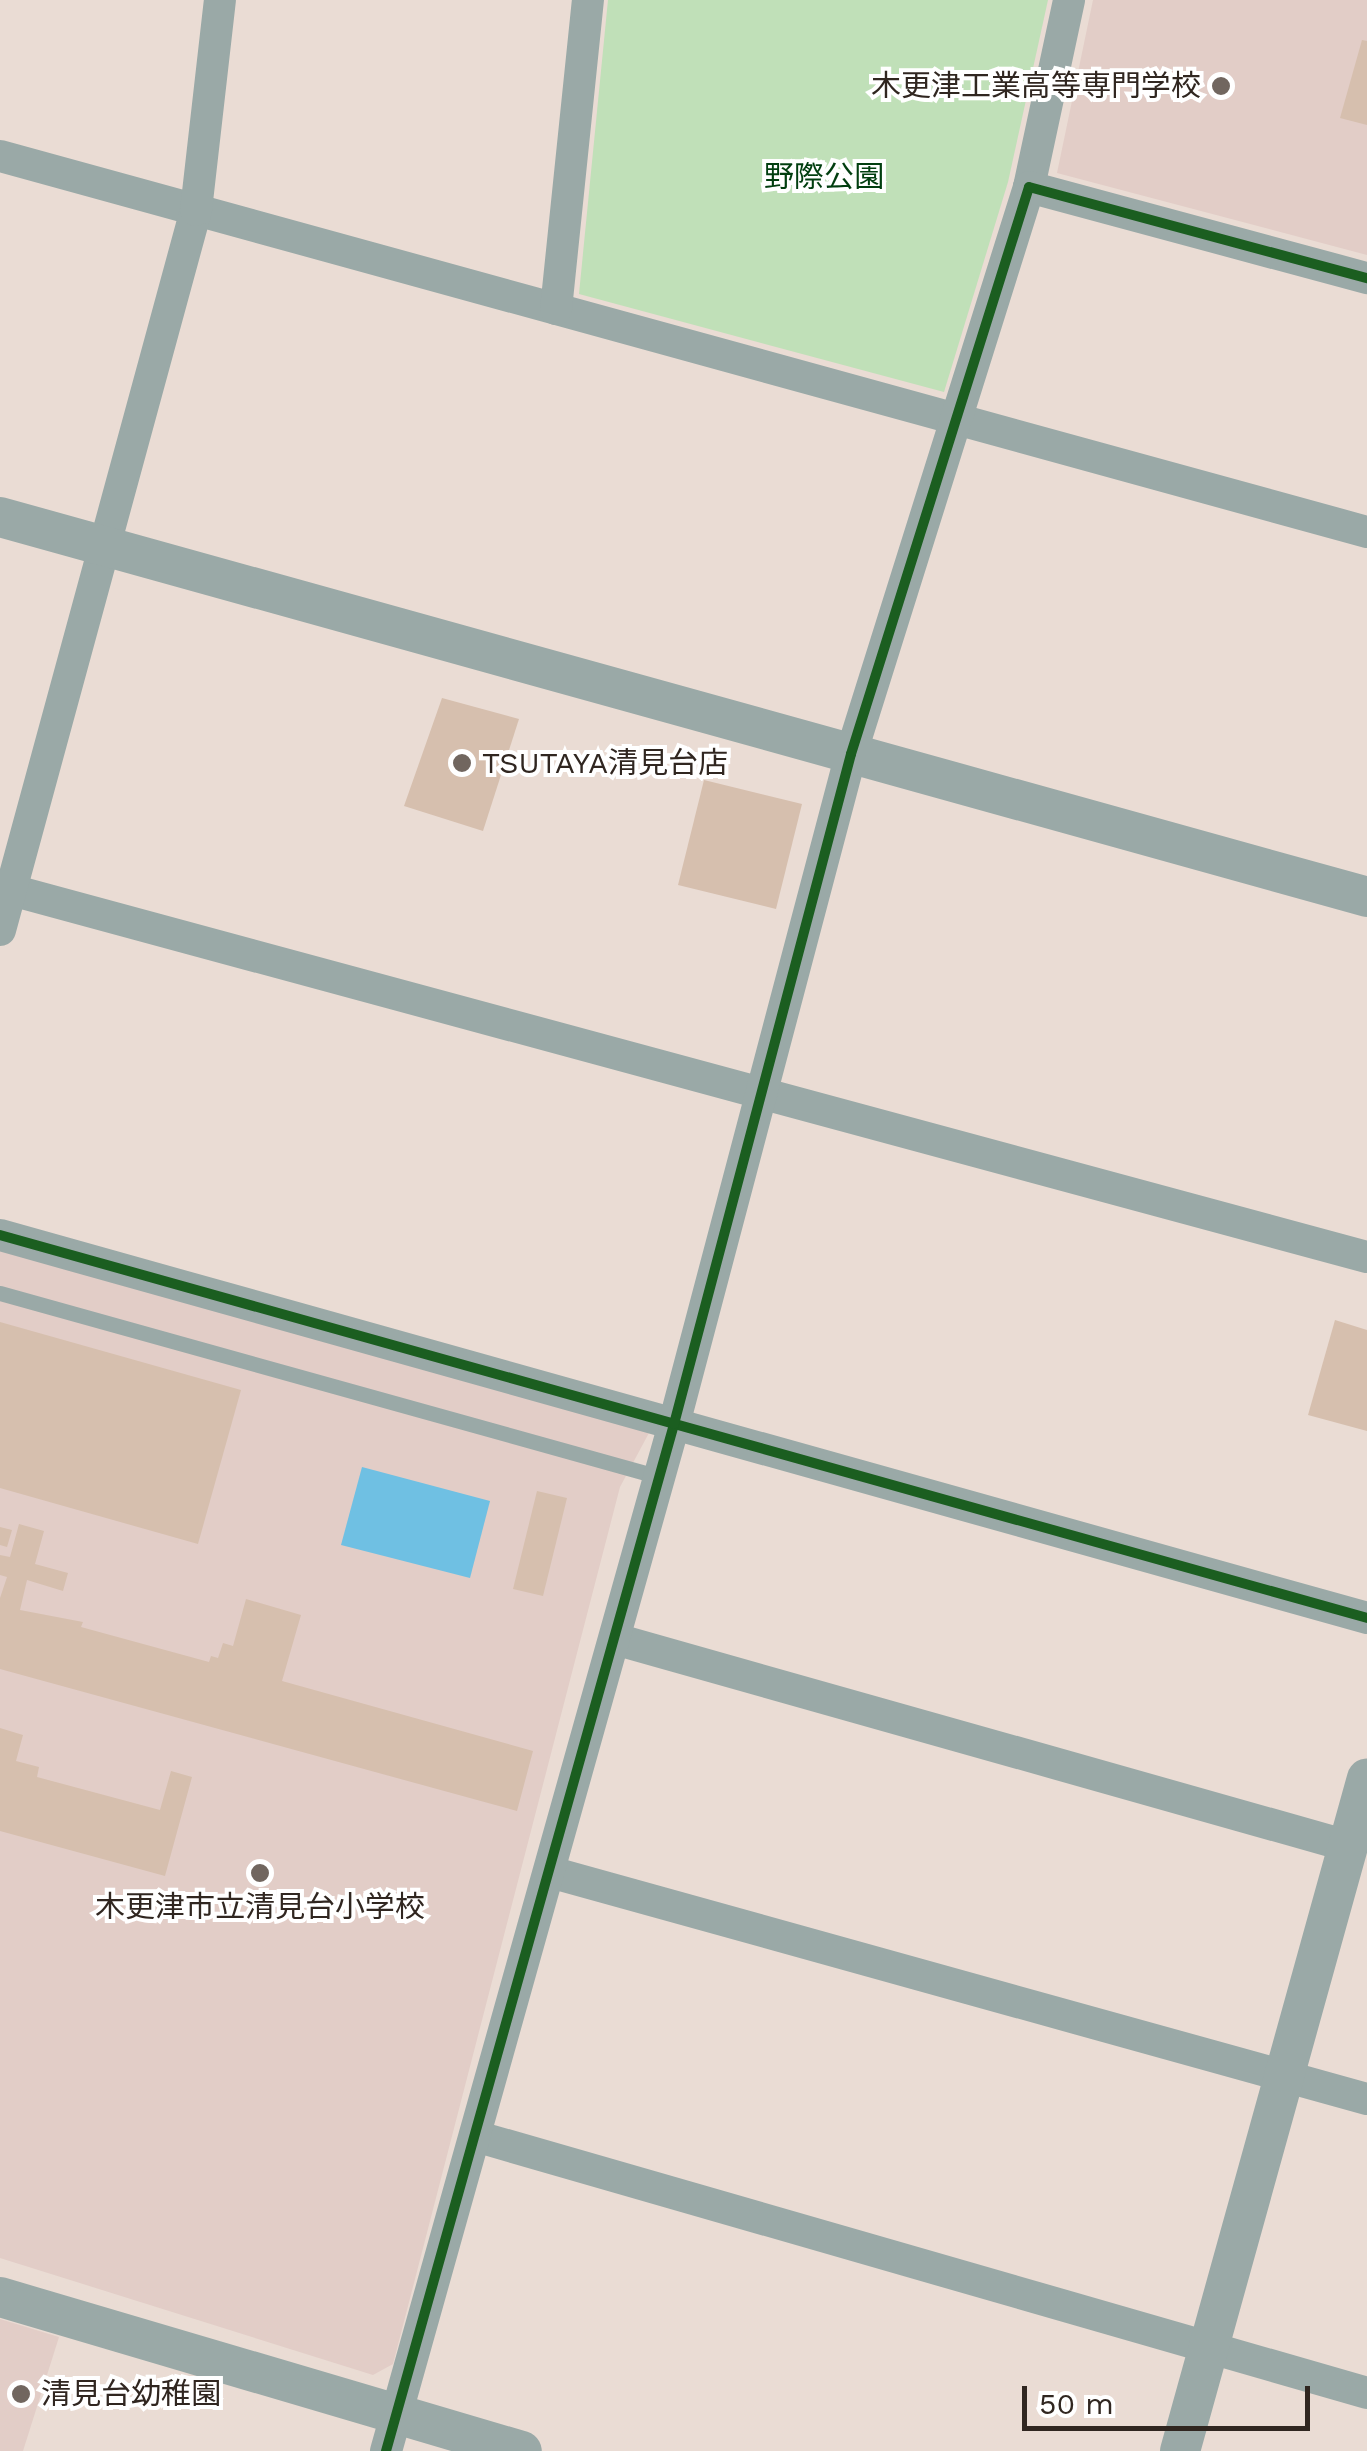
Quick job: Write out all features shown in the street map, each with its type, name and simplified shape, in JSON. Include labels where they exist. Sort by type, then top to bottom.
[{"type":"street","points":[[0,930],[5,889],[105,546],[196,210],[220,0]]},
{"type":"street","points":[[556,309],[588,0]]},
{"type":"street","points":[[391,2432],[660,1477],[851,754],[1029,187],[1069,0]]},
{"type":"street","points":[[0,156],[1367,532]]},
{"type":"street","points":[[1029,187],[1367,278]]},
{"type":"street","points":[[0,517],[1367,897]]},
{"type":"street","points":[[5,889],[1367,1257]]},
{"type":"street","points":[[0,1236],[1367,1618]]},
{"type":"street","points":[[615,1639],[1360,1813],[1180,2451]]},
{"type":"street","points":[[550,1872],[1367,2099]]},
{"type":"street","points":[[475,2136],[1367,2393]]},
{"type":"street","points":[[0,2297],[391,2432],[522,2451]]},
{"type":"lane","points":[[0,1294],[660,1477]]},
{"type":"shaded area","name":"木更津工業高等専門学校","points":[[1093,0],[1367,0],[1367,255],[1057,173]]},
{"type":"shaded area","name":"木更津市立清見台小学校","points":[[0,1249],[650,1431],[620,1487],[393,2364],[373,2375],[0,2258]]},
{"type":"shaded area","name":"清見台幼稚園","points":[[0,2319],[59,2337],[23,2451],[0,2451]]},
{"type":"green space","name":"野際公園","points":[[608,0],[1048,0],[1008,182],[944,392],[579,294]]},
{"type":"water","points":[[362,1467],[490,1501],[470,1578],[341,1545]]},
{"type":"building","points":[[1362,40],[1367,41],[1367,125],[1340,118]]},
{"type":"building","name":"TSUTAYA清見台店","points":[[442,698],[519,719],[483,831],[404,806]]},
{"type":"building","points":[[704,780],[802,804],[776,909],[678,885]]},
{"type":"building","points":[[1335,1320],[1367,1330],[1367,1431],[1308,1415]]},
{"type":"building","points":[[0,1322],[241,1390],[198,1544],[0,1488]]},
{"type":"building","points":[[537,1491],[567,1498],[543,1596],[513,1589]]},
{"type":"building","points":[[19,1524],[44,1531],[35,1564],[68,1573],[63,1591],[27,1580],[20,1610],[83,1622],[81,1627],[209,1662],[211,1656],[218,1658],[223,1643],[233,1646],[246,1599],[301,1615],[282,1681],[533,1751],[517,1811],[0,1669],[0,1598],[7,1577],[0,1575],[0,1555],[10,1557]]},
{"type":"building","points":[[0,1527],[12,1530],[7,1547],[0,1545]]},
{"type":"building","points":[[0,1728],[23,1735],[16,1761],[39,1767],[37,1777],[160,1810],[171,1771],[192,1777],[165,1876],[0,1831]]},
{"type":"cycle path","points":[[386,2451],[674,1424],[851,754],[1029,187],[1367,278]]},
{"type":"cycle path","points":[[0,1235],[1367,1618]]},
{"type":"place","name":"木更津工業高等専門学校","points":[[1221,86]]},
{"type":"place","name":"TSUTAYA清見台店","points":[[462,763]]},
{"type":"place","name":"木更津市立清見台小学校","points":[[260,1873]]},
{"type":"place","name":"清見台幼稚園","points":[[21,2394]]}]
